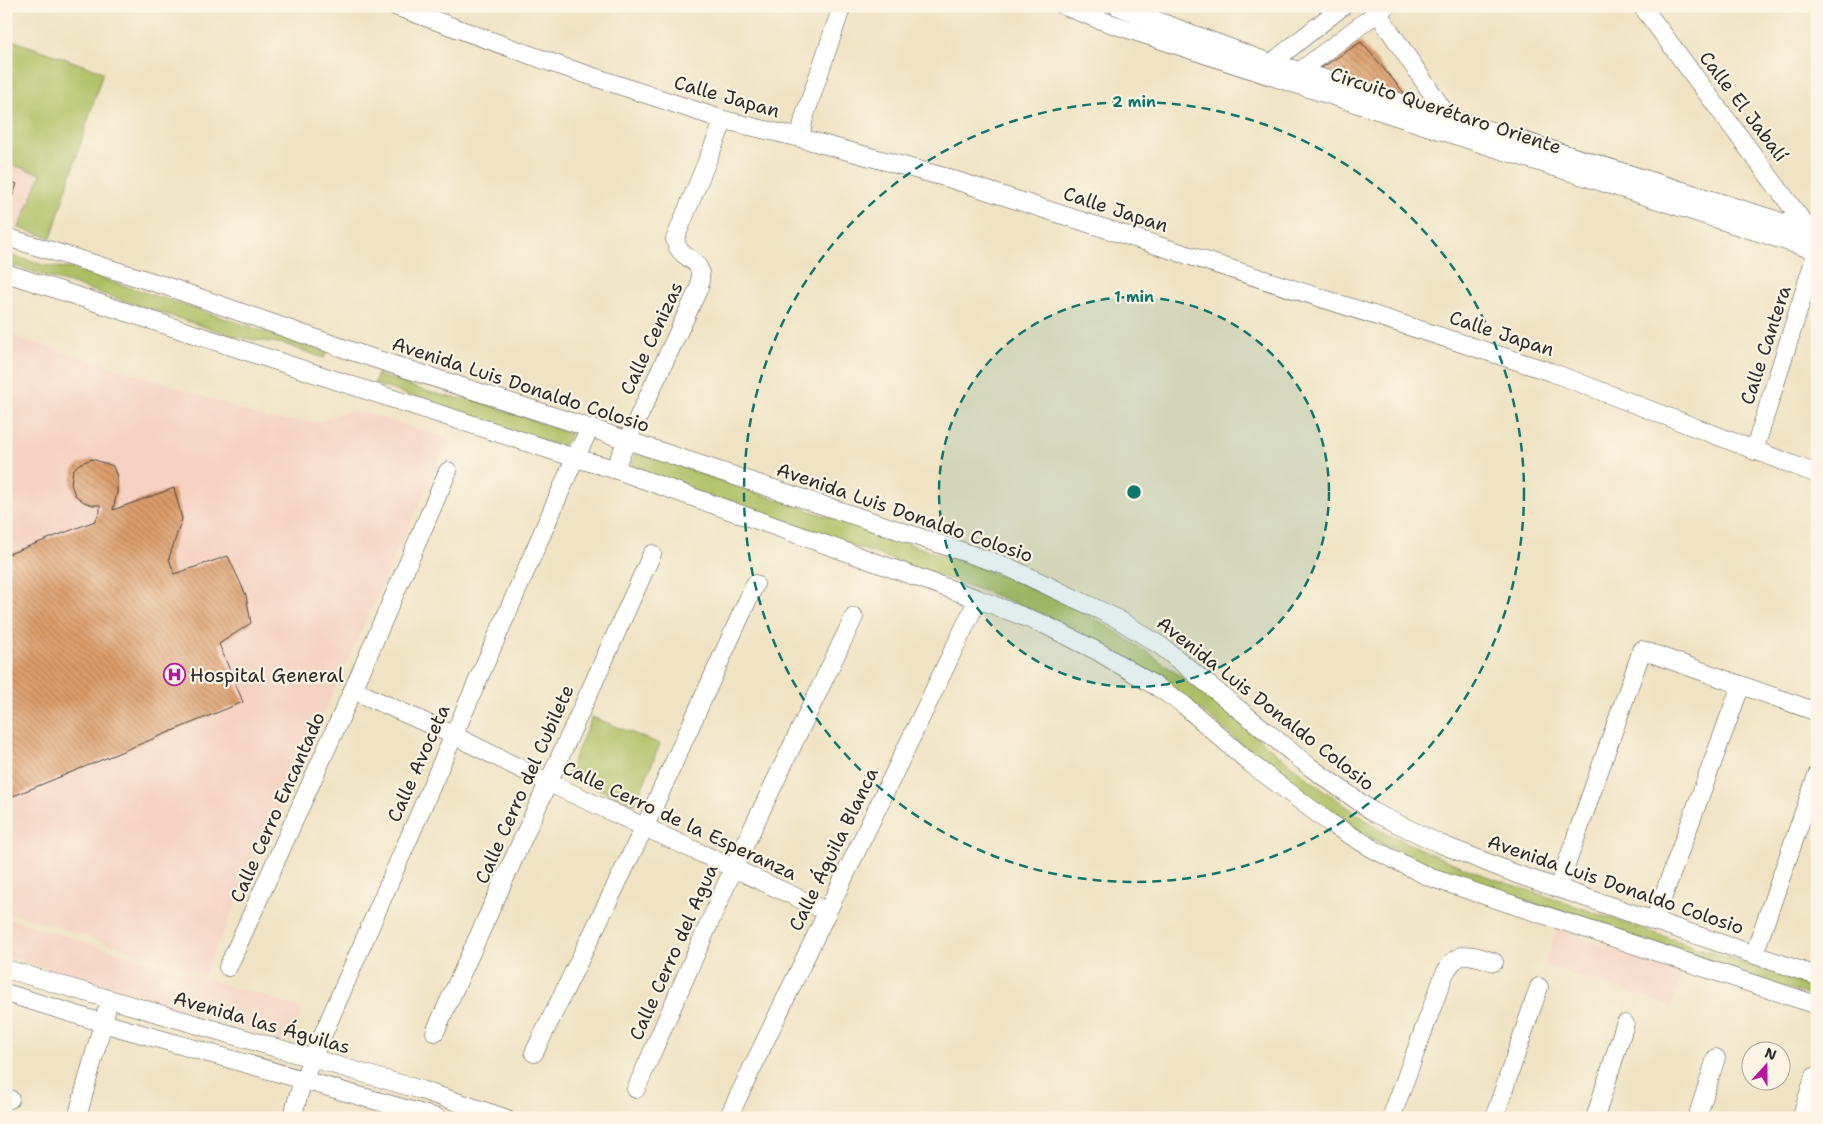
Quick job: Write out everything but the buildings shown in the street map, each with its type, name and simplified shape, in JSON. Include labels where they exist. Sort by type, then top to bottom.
[{"type":"street","name":"Calle Japan","points":[[396,6],[558,65],[724,120],[800,138],[948,178],[1551,372],[1817,474]]},
{"type":"street","points":[[800,138],[804,118],[842,6]]},
{"type":"street","name":"Circuito Querétaro Oriente","points":[[1064,6],[1093,13],[1265,68],[1448,117],[1814,232]]},
{"type":"street","name":"Circuito Querétaro Oriente","points":[[1117,6],[1265,68]]},
{"type":"street","points":[[1265,68],[1343,6]]},
{"type":"street","name":"Calle El Jabalí","points":[[1642,6],[1814,232]]},
{"type":"street","points":[[1294,76],[1379,8],[1448,117]]},
{"type":"street","name":"Circuito Querétaro Oriente","points":[[1294,76],[1817,251]]},
{"type":"street","name":"Calle Cenizas","points":[[614,469],[699,288],[701,276],[699,266],[677,249],[675,239],[724,120]]},
{"type":"street","points":[[1814,232],[1817,251]]},
{"type":"street","name":"Avenida Luis Donaldo Colosio","points":[[6,237],[166,286],[354,352],[1006,566],[1116,618],[1161,646],[1310,767],[1375,813],[1438,843],[1516,874],[1817,976]]},
{"type":"street","name":"Calle Cantera","points":[[1754,451],[1817,251]]},
{"type":"street","points":[[6,272],[575,458],[614,469],[978,599],[1045,625],[1097,651],[1159,688],[1184,705],[1250,762],[1330,823],[1375,850],[1429,877],[1817,1005]]},
{"type":"street","name":"Calle Avoceta","points":[[292,1118],[303,1080],[312,1059],[453,734],[590,428]]},
{"type":"street","name":"Calle Cerro Encantado","points":[[228,966],[353,690],[448,471]]},
{"type":"street","name":"Calle Cerro del Cubilete","points":[[435,1032],[652,554]]},
{"type":"street","points":[[534,1053],[645,826],[755,584]]},
{"type":"street","name":"Calle Águila Blanca","points":[[728,1118],[826,911],[978,599]]},
{"type":"street","name":"Calle Cerro del Agua","points":[[636,1088],[734,868],[854,617]]},
{"type":"street","points":[[1558,888],[1642,650],[1817,712]]},
{"type":"street","points":[[1654,921],[1741,685]]},
{"type":"street","name":"Calle Cerro de la Esperanza","points":[[353,690],[453,734],[547,782],[826,911]]},
{"type":"street","points":[[1754,954],[1817,775]]},
{"type":"street","points":[[1390,1118],[1437,993],[1451,962],[1459,956],[1472,955],[1494,962]]},
{"type":"street","name":"Avenida las Águilas","points":[[6,968],[109,1000],[421,1090],[505,1118]]},
{"type":"street","points":[[1494,1118],[1539,986]]},
{"type":"street","points":[[6,993],[413,1114],[437,1118]]},
{"type":"street","points":[[78,1117],[109,1000]]},
{"type":"street","points":[[1595,1118],[1625,1024]]},
{"type":"street","points":[[1697,1118],[1716,1058]]},
{"type":"street","points":[[1801,1118],[1814,1078]]},
{"type":"street","points":[[413,1114],[421,1090]]},
{"type":"shaded area","points":[[6,163],[42,174],[19,228],[6,223]]},
{"type":"shaded area","name":"Hospital General","points":[[6,334],[165,383],[267,419],[320,422],[338,414],[367,413],[449,439],[204,974],[6,911]]},
{"type":"shaded area","points":[[6,918],[302,1008],[294,1044],[6,956]]},
{"type":"shaded area","points":[[1556,929],[1683,971],[1671,1006],[1544,965]]},
{"type":"green space","points":[[6,38],[103,72],[51,238],[19,228],[41,174],[6,163]]},
{"type":"green space","points":[[6,254],[43,265],[73,269],[327,352],[324,358],[284,344],[237,337],[6,263]]},
{"type":"green space","points":[[377,374],[437,394],[474,400],[571,434],[563,447],[375,384]]},
{"type":"green space","points":[[636,452],[980,568],[1052,596],[1102,623],[1150,654],[1186,680],[1311,781],[1380,830],[1480,874],[1817,988],[1817,998],[1462,879],[1404,855],[1331,815],[1283,780],[1178,692],[1128,658],[1076,629],[984,591],[630,469]]},
{"type":"green space","points":[[592,717],[660,744],[635,805],[567,775]]},
{"type":"place","name":"Hospital General","points":[[174,675]]}]
